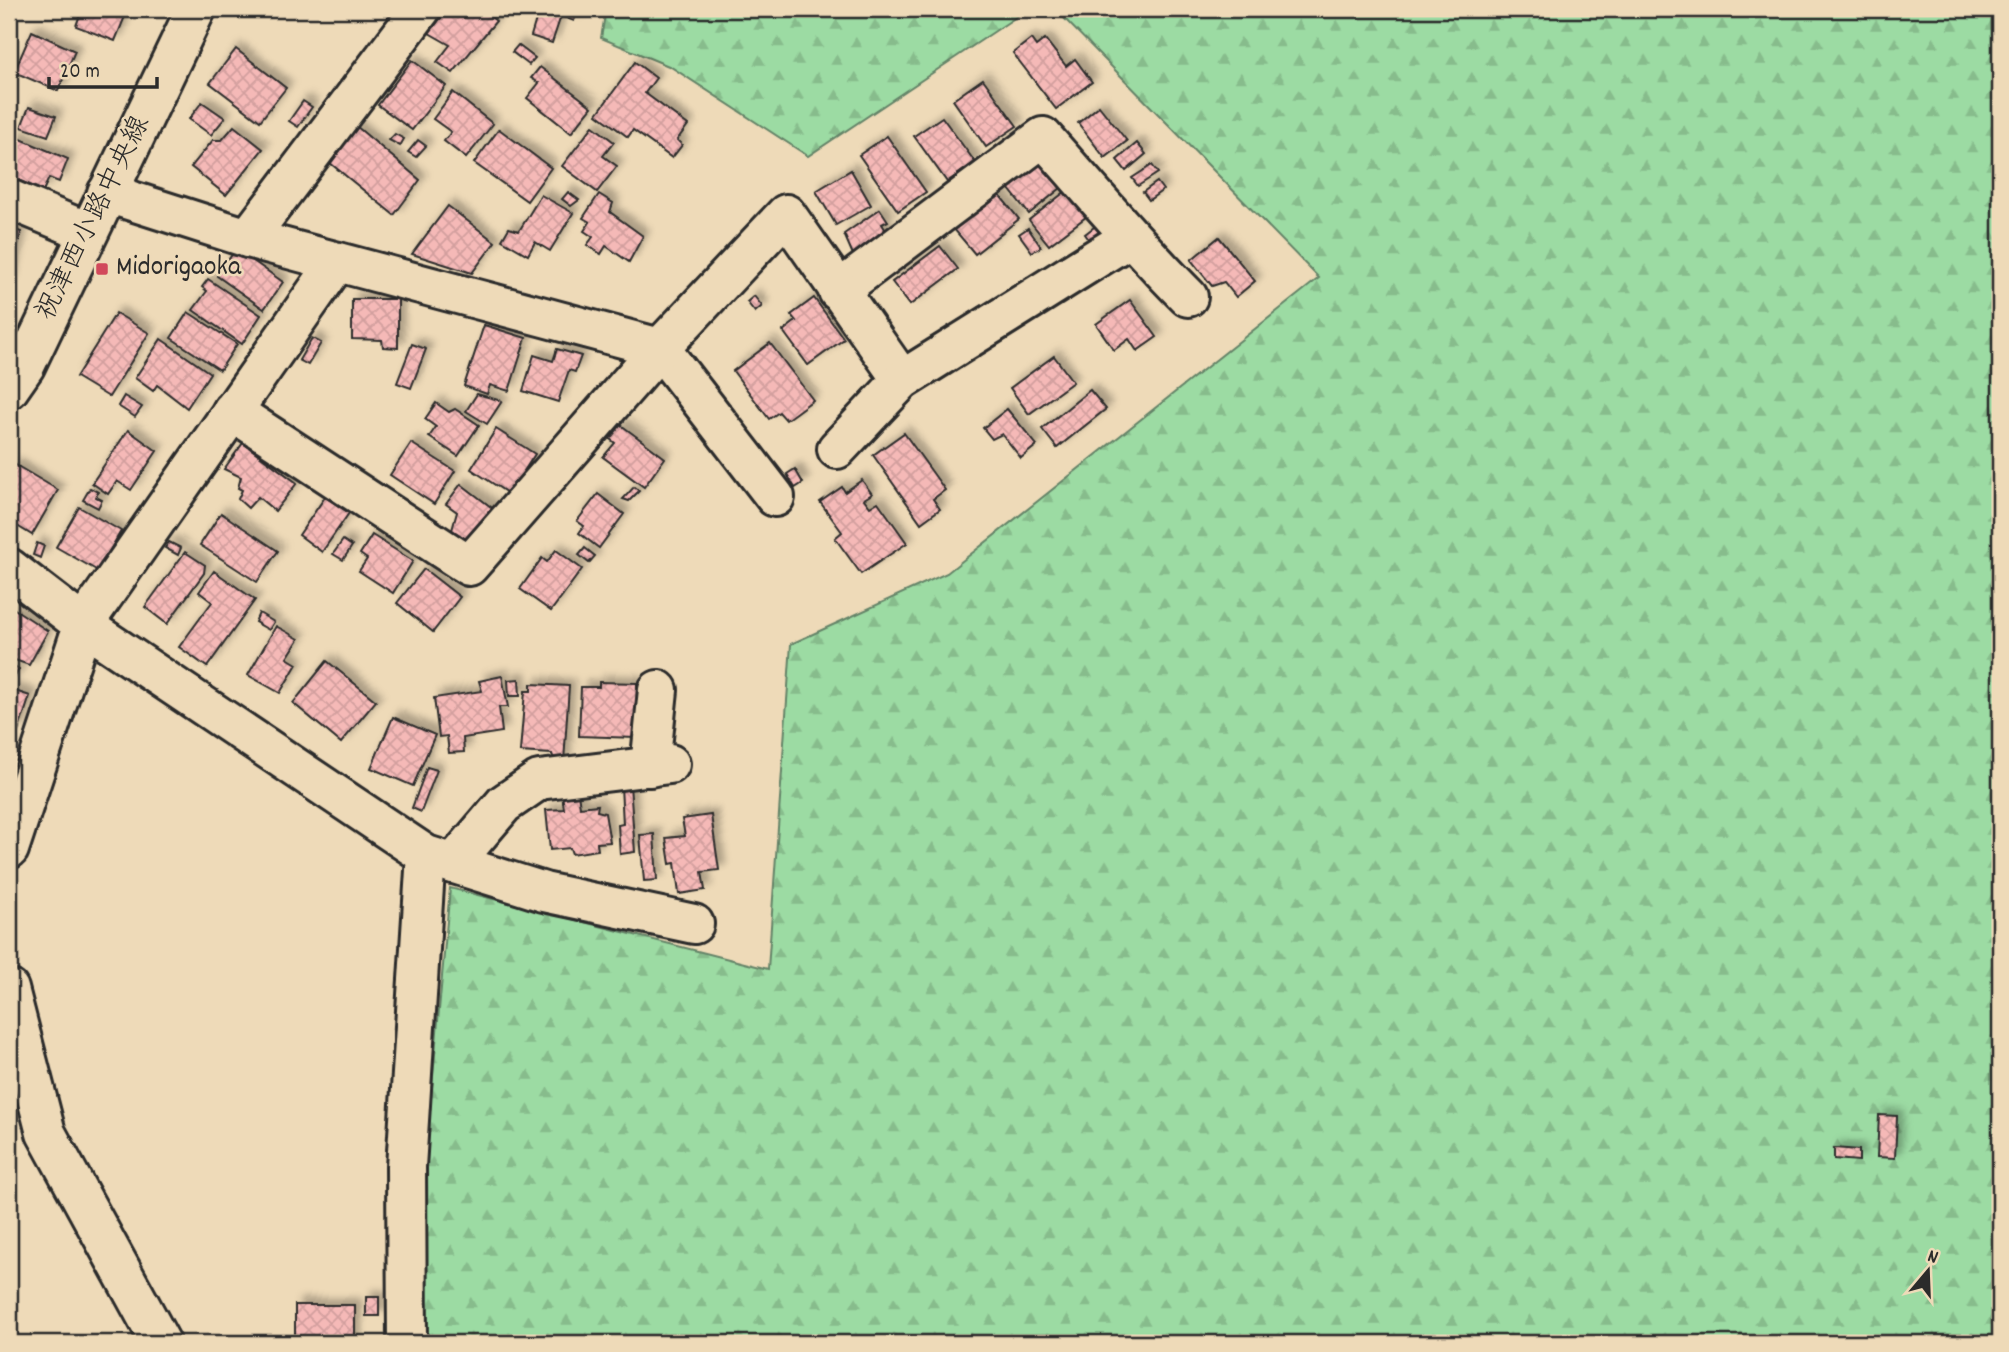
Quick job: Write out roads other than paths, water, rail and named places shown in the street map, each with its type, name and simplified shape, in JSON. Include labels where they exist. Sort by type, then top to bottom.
[{"type":"street","name":"祝津西小路中央線","points":[[9,389],[25,366],[196,9]]},
{"type":"street","points":[[248,238],[421,9]]},
{"type":"street","points":[[838,290],[1043,137],[1129,238],[1188,297]]},
{"type":"street","points":[[107,193],[248,238],[660,348],[775,497]]},
{"type":"street","points":[[9,199],[88,232]]},
{"type":"street","points":[[232,411],[469,566],[660,348],[786,214],[902,380]]},
{"type":"street","points":[[837,449],[902,380],[1129,238]]},
{"type":"street","points":[[9,849],[83,625],[337,262]]},
{"type":"street","points":[[9,568],[83,625],[439,860],[544,892],[694,924]]},
{"type":"street","points":[[407,1343],[406,1167],[439,860],[504,804],[539,780],[660,765],[658,690]]},
{"type":"street","points":[[9,989],[46,1133],[161,1343]]},
{"type":"place","name":"Midorigaoka","points":[[102,269]]}]
